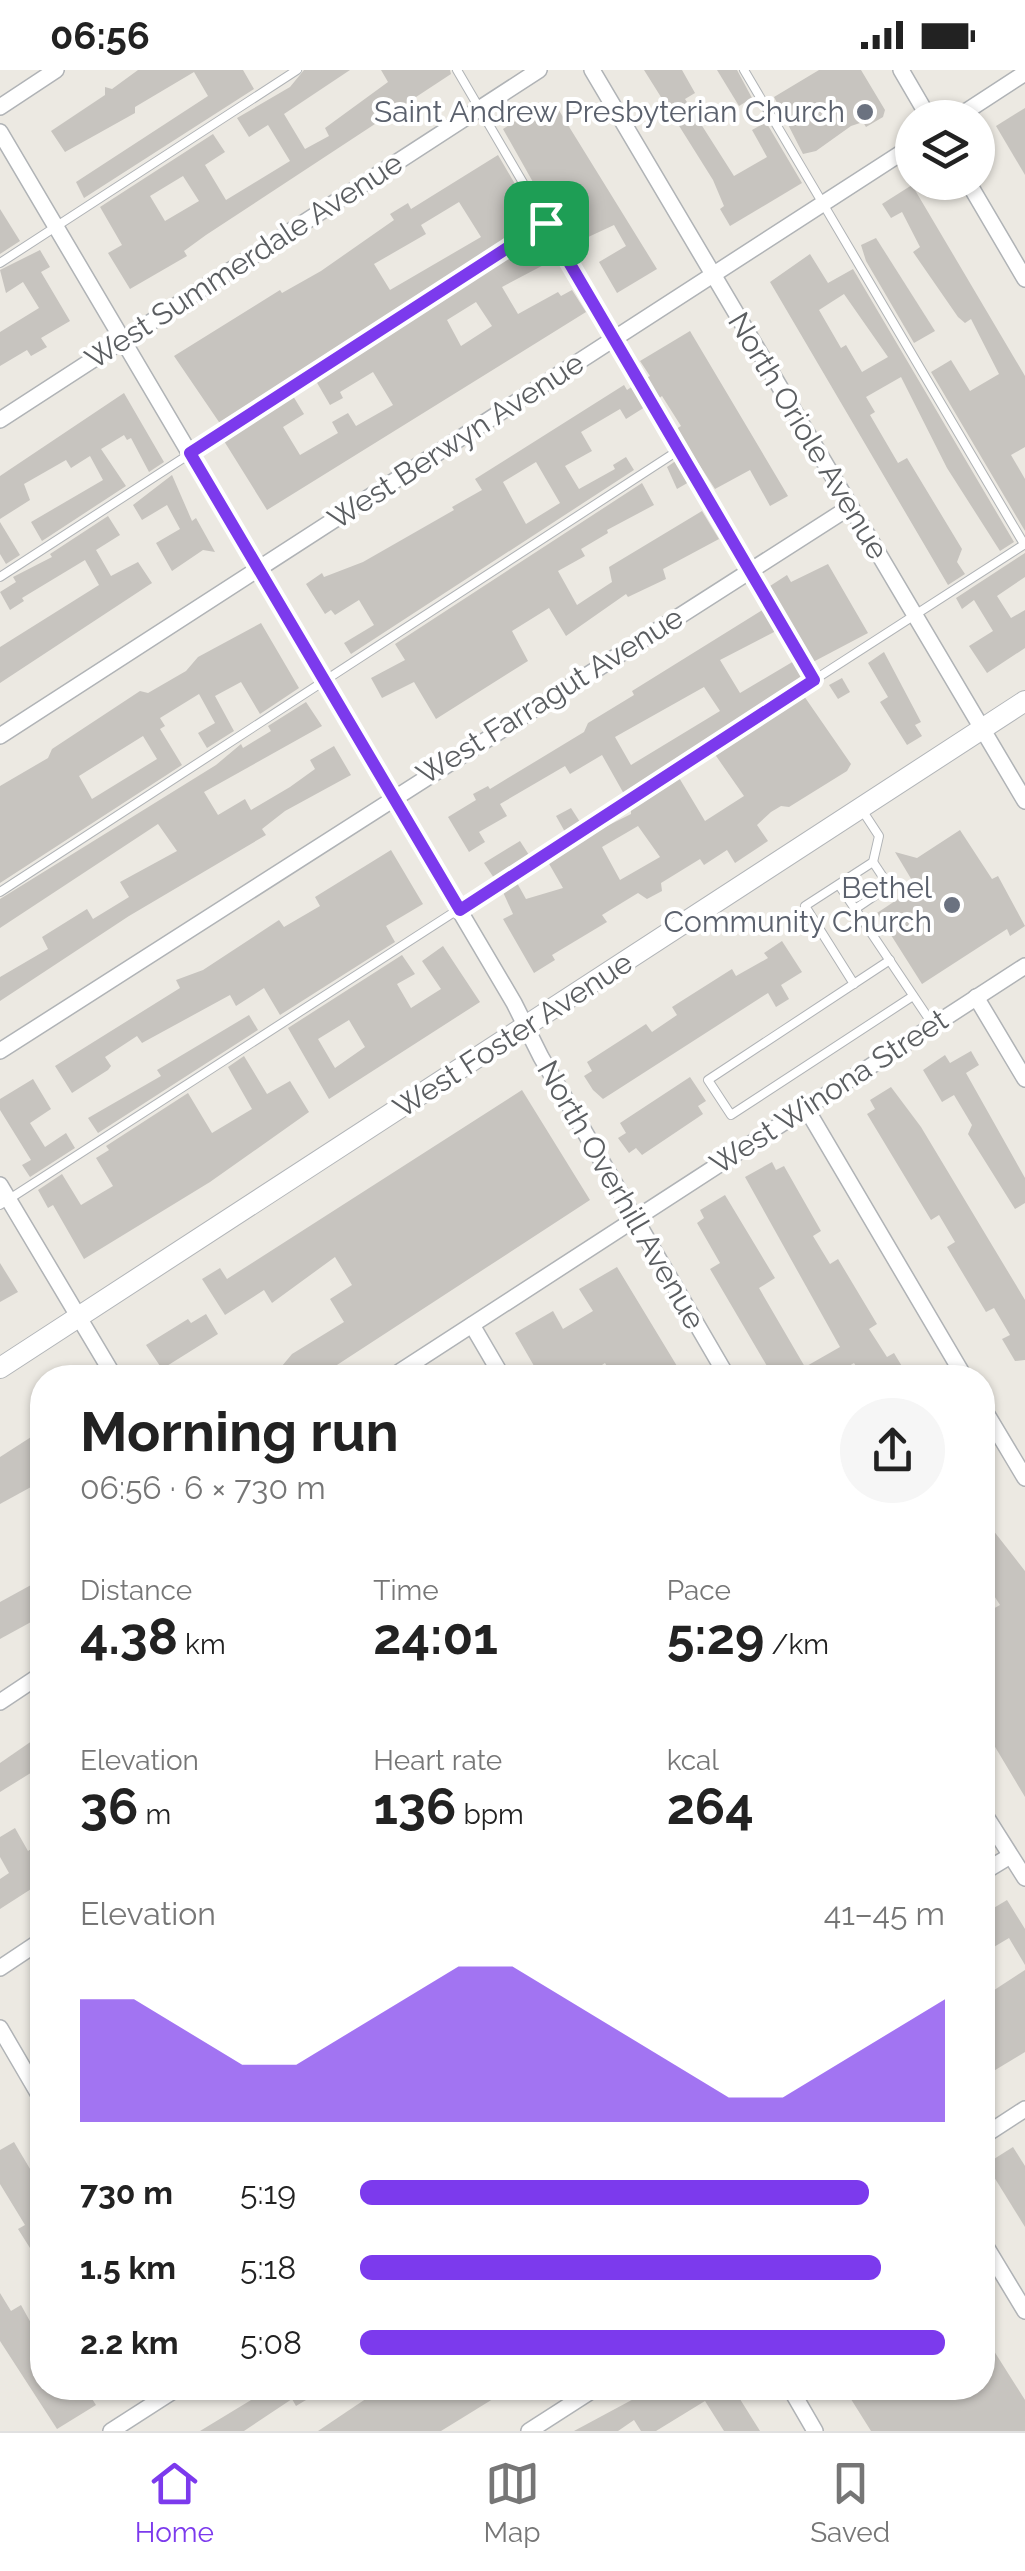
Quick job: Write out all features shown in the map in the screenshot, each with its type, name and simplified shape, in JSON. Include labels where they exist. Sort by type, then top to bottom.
[{"type":"street","points":[[0,106],[56,70]]},
{"type":"street","name":"West Summerdale Avenue","points":[[0,420],[539,70]]},
{"type":"street","name":"North Oriole Avenue","points":[[592,70],[1025,802]]},
{"type":"street","points":[[901,70],[918,100]]},
{"type":"street","points":[[984,100],[1025,73]]},
{"type":"street","name":"North Overhill Avenue","points":[[0,132],[460,910],[720,1365]]},
{"type":"street","name":"West Berwyn Avenue","points":[[0,736],[895,157]]},
{"type":"street","points":[[979,200],[1025,279]]},
{"type":"street","name":"West Farragut Avenue","points":[[0,1051],[392,796],[850,506]]},
{"type":"street","name":"West Foster Avenue","points":[[0,1368],[1025,702]]},
{"type":"street","name":"West Winona Street","points":[[410,1365],[1025,966]]},
{"type":"street","points":[[976,997],[1025,1079]]},
{"type":"street","points":[[806,1108],[958,1365]]},
{"type":"street","points":[[3,1197],[107,1365]]},
{"type":"street","points":[[472,1325],[495,1365]]},
{"type":"street","points":[[995,1428],[1025,1478]]},
{"type":"street","points":[[0,1702],[30,1682]]},
{"type":"street","points":[[995,1831],[1025,1878]]},
{"type":"street","points":[[995,1865],[1010,1856]]},
{"type":"street","points":[[0,1968],[30,1948]]},
{"type":"street","points":[[0,2028],[30,2079]]},
{"type":"street","points":[[995,2129],[1025,2109]]},
{"type":"street","points":[[995,2262],[1025,2312]]},
{"type":"street","points":[[111,2431],[159,2400]]},
{"type":"street","points":[[534,2430],[578,2400]]},
{"type":"street","points":[[797,2400],[816,2431]]},
{"type":"lane","points":[[0,264],[297,70]]},
{"type":"lane","points":[[456,70],[814,680]]},
{"type":"lane","points":[[3,1197],[460,910],[1024,544],[744,70]]},
{"type":"lane","points":[[0,576],[546,223]]},
{"type":"lane","points":[[0,892],[679,450]]},
{"type":"lane","points":[[854,984],[806,906],[873,862],[879,836],[861,808]]},
{"type":"lane","points":[[855,909],[889,886],[873,862]]},
{"type":"lane","points":[[839,884],[932,1025]]},
{"type":"lane","points":[[890,960],[708,1080],[731,1114],[913,996]]},
{"type":"building","points":[[138,70],[243,70],[254,89],[84,198],[76,182],[208,96],[194,72],[135,107],[135,113],[65,152],[51,131],[105,95],[105,87],[112,89]]},
{"type":"building","points":[[304,70],[350,70],[284,114],[305,149],[329,136],[325,128],[388,82],[381,70],[450,70],[451,74],[206,235],[184,251],[187,256],[130,289],[108,253],[122,245],[100,207],[213,134],[225,152],[205,165],[226,200],[290,161],[268,125],[249,137],[237,118],[290,87]],"holes":[[[183,176],[199,201],[165,221],[150,196]]]},
{"type":"building","points":[[644,70],[682,70],[695,93],[685,99],[734,176],[767,157],[752,130],[766,122],[802,183],[730,226],[720,209],[724,206],[713,180]]},
{"type":"building","points":[[717,70],[737,70],[752,98],[739,106]]},
{"type":"building","name":"Saint Andrew Presbyterian Church","points":[[819,70],[861,70],[885,110],[883,117],[866,127],[863,122],[851,126],[816,151],[803,154],[774,97]]},
{"type":"building","points":[[555,104],[657,269],[617,293],[599,262],[626,246],[614,225],[569,246],[503,129],[517,120],[520,125]]},
{"type":"building","points":[[1025,108],[1025,175],[996,126]]},
{"type":"building","points":[[498,155],[536,220],[221,425],[174,356],[280,290],[282,293],[321,271],[394,220],[390,214],[408,203],[411,209]],"holes":[[[459,202],[481,237],[390,290],[374,264],[426,234],[421,225]]]},
{"type":"building","points":[[895,196],[895,200],[921,200],[1025,376],[1025,447],[1011,455],[1025,479],[1025,531],[931,372],[951,360],[970,391],[999,374],[971,319],[965,323],[958,317],[913,252],[920,247],[902,212],[891,218],[882,204]]},
{"type":"building","points":[[0,209],[20,241],[0,254]]},
{"type":"building","points":[[544,233],[555,259],[502,287],[518,314],[558,292],[561,296],[572,290],[586,312],[267,510],[224,441],[293,396],[304,414],[283,427],[300,455],[338,433],[332,422],[348,413],[356,426],[393,405],[373,372],[340,392],[343,398],[330,405],[316,381]],"holes":[[[476,302],[492,326],[461,346],[447,320]]]},
{"type":"building","points":[[876,238],[935,331],[914,343],[866,261],[861,245]]},
{"type":"building","points":[[40,250],[50,267],[41,272],[70,321],[41,338],[47,347],[31,356],[27,350],[0,366],[0,332],[39,308],[23,282],[6,293],[0,270]]},
{"type":"building","points":[[810,254],[828,283],[853,269],[1014,542],[1000,551],[947,468],[901,377],[866,397],[875,412],[870,415],[898,463],[907,458],[962,549],[957,562],[965,574],[948,585],[770,282]],"holes":[[[844,294],[888,357],[862,372],[846,345],[841,348],[819,310]]]},
{"type":"building","points":[[690,331],[788,496],[770,506],[750,470],[715,489],[676,429],[681,426],[646,378],[650,376],[640,361]]},
{"type":"building","points":[[624,385],[627,390],[633,386],[645,407],[626,419],[620,409],[581,432],[592,451],[565,466],[579,489],[615,469],[613,465],[626,457],[634,470],[351,654],[344,643],[374,625],[359,600],[335,615],[331,610],[325,614],[306,584],[322,573],[324,577],[363,562],[454,510],[452,507],[482,490],[475,479]],"holes":[[[536,462],[560,503],[526,524],[503,482]]]},
{"type":"building","points":[[124,393],[164,462],[149,472],[131,438],[127,440],[124,435],[101,449],[126,486],[42,541],[31,522],[103,480],[90,456],[71,468],[66,460],[24,484],[30,500],[0,519],[0,476]]},
{"type":"building","points":[[677,460],[689,482],[677,489],[667,467]]},
{"type":"building","points":[[172,475],[192,521],[196,518],[215,552],[203,550],[172,571],[156,543],[180,529],[167,505],[142,520],[133,505]]},
{"type":"building","points":[[642,483],[654,505],[607,530],[608,533],[581,549],[585,556],[558,571],[577,605],[612,582],[609,567],[702,511],[719,539],[663,569],[666,579],[628,597],[626,594],[566,636],[549,608],[512,631],[528,661],[436,719],[414,682],[382,698],[371,678],[405,660],[395,644]]},
{"type":"building","points":[[108,516],[120,535],[96,550],[111,576],[138,562],[152,583],[0,683],[0,647],[99,585],[85,560],[22,598],[24,601],[10,610],[0,592],[16,582],[13,577],[52,557],[50,554]]},
{"type":"building","points":[[0,522],[20,555],[6,564],[0,554]]},
{"type":"building","points":[[1025,553],[1025,577],[997,596],[1011,618],[1025,610],[1025,648],[987,673],[969,646],[993,631],[974,600],[962,609],[956,598]]},
{"type":"building","points":[[828,564],[868,633],[813,662],[770,586],[787,575],[791,582]]},
{"type":"building","points":[[764,609],[776,631],[720,660],[740,693],[794,661],[804,678],[624,794],[602,755],[570,774],[565,766],[500,804],[507,816],[479,832],[485,842],[469,852],[448,817],[476,800],[473,794],[488,786],[490,789],[584,732],[588,723],[634,695],[632,691]],"holes":[[[704,687],[720,711],[631,765],[615,737]]]},
{"type":"building","points":[[261,623],[299,688],[260,714],[241,682],[215,696],[234,731],[207,748],[198,733],[215,723],[199,694],[160,718],[165,726],[160,729],[182,765],[0,883],[0,786],[48,758],[52,749],[140,691],[148,693],[186,671],[198,657]],"holes":[[[143,736],[157,759],[92,799],[79,776]]]},
{"type":"building","points":[[884,652],[921,722],[915,725],[922,736],[907,745],[880,702],[888,697],[868,663]]},
{"type":"building","points":[[842,678],[850,692],[838,699],[829,685]]},
{"type":"building","points":[[804,696],[851,764],[847,771],[789,807],[781,806],[771,812],[757,825],[768,841],[735,863],[727,850],[704,865],[700,859],[661,883],[662,891],[647,899],[638,893],[602,915],[607,922],[552,955],[555,960],[534,973],[503,919],[513,914],[502,890],[516,881],[526,899],[563,888],[548,862],[631,814],[631,807],[678,776],[705,821],[744,796],[714,753]],"holes":[[[638,826],[660,857],[620,880],[602,847]]]},
{"type":"building","points":[[306,702],[322,726],[204,792],[218,815],[245,799],[251,810],[290,787],[315,769],[310,760],[334,746],[351,775],[285,811],[262,829],[266,835],[129,916],[0,1001],[0,977],[48,949],[42,937],[87,909],[93,919],[129,897],[120,882],[177,851],[158,824],[0,928],[0,899],[216,765],[241,744],[243,748],[271,731],[268,726]]},
{"type":"building","points":[[571,808],[580,822],[565,832],[556,816]]},
{"type":"building","name":"Bethel Community Church","points":[[960,830],[992,879],[998,876],[1025,926],[1010,936],[1007,929],[922,984],[877,913],[916,887],[895,852],[917,858]]},
{"type":"building","points":[[520,841],[529,855],[494,878],[484,863]]},
{"type":"building","points":[[391,850],[423,904],[386,926],[395,942],[280,1015],[264,988],[236,1006],[230,995],[142,1043],[137,1036],[105,1057],[111,1066],[108,1070],[72,1093],[55,1066],[180,988],[176,980],[203,970],[279,920],[284,927],[320,906],[315,897]]},
{"type":"building","points":[[782,941],[802,972],[781,985],[789,999],[776,1007],[768,993],[603,1099],[593,1090],[584,1076],[592,1071],[587,1062],[646,1024],[652,1032],[677,1015],[672,1007],[732,969],[736,976],[768,958],[764,953]]},
{"type":"building","points":[[443,946],[480,1002],[329,1099],[288,1028],[402,955],[415,974],[397,984],[411,1008],[441,989],[422,961]],"holes":[[[349,1020],[365,1047],[335,1068],[318,1039]]]},
{"type":"building","points":[[249,1015],[258,1030],[98,1133],[88,1118],[161,1076],[157,1070]]},
{"type":"building","points":[[971,1051],[979,1065],[966,1073],[1025,1178],[1025,1203],[1015,1209],[968,1134],[972,1125],[954,1095],[942,1102],[923,1070],[945,1055],[950,1063]]},
{"type":"building","points":[[244,1056],[267,1094],[290,1081],[309,1112],[210,1182],[84,1259],[53,1205],[48,1208],[38,1190],[62,1174],[81,1205],[113,1186],[96,1158],[109,1150],[106,1146],[188,1093],[212,1133],[252,1109],[228,1067]]},
{"type":"building","points":[[690,1077],[706,1101],[698,1106],[703,1114],[642,1155],[636,1148],[629,1153],[618,1138],[626,1133],[620,1123]]},
{"type":"building","points":[[33,1079],[51,1109],[30,1123],[45,1147],[66,1133],[75,1148],[30,1177],[22,1165],[31,1160],[0,1110],[0,1099]]},
{"type":"building","points":[[891,1087],[921,1127],[1025,1300],[1025,1360],[1015,1361],[1002,1339],[1010,1335],[994,1308],[986,1312],[947,1247],[955,1242],[939,1215],[931,1220],[867,1114],[875,1109],[870,1100]]},
{"type":"building","points":[[522,1090],[590,1200],[337,1365],[283,1365],[292,1354],[344,1322],[330,1299],[352,1285],[335,1257],[272,1303],[264,1290],[225,1315],[202,1279],[220,1268],[227,1279]]},
{"type":"building","points":[[772,1162],[776,1170],[784,1166],[821,1231],[813,1236],[830,1264],[838,1259],[877,1324],[869,1329],[887,1357],[894,1353],[901,1365],[808,1365],[840,1347],[745,1177]]},
{"type":"building","points":[[725,1195],[775,1278],[759,1288],[804,1365],[766,1365],[710,1269],[720,1263],[697,1223],[704,1218],[700,1210]]},
{"type":"building","points":[[0,1263],[18,1292],[0,1302]]},
{"type":"building","points":[[617,1267],[676,1365],[533,1365],[515,1333],[553,1311],[563,1329],[593,1311],[579,1289]]},
{"type":"building","points":[[206,1314],[218,1334],[168,1365],[159,1365],[146,1345],[188,1319],[191,1323]]},
{"type":"building","points":[[30,1438],[30,1488],[0,1504],[0,1457]]},
{"type":"building","points":[[995,1533],[1025,1571],[1025,1797],[995,1747],[995,1608],[1000,1605],[995,1597]]},
{"type":"building","points":[[30,1586],[30,1623],[0,1639],[0,1602]]},
{"type":"building","points":[[30,1742],[30,1773],[0,1792],[0,1763]]},
{"type":"building","points":[[15,1828],[30,1850],[30,1890],[0,1909],[0,1879],[9,1873],[0,1857],[0,1837]]},
{"type":"building","points":[[1007,1900],[1025,1929],[1025,1965],[1009,1938],[995,1946],[995,1907]]},
{"type":"building","points":[[1025,1970],[1025,2052],[995,2070],[995,1990]]},
{"type":"building","points":[[14,2142],[30,2169],[30,2248],[18,2229],[25,2225],[0,2184],[0,2150]]},
{"type":"building","points":[[1013,2147],[1025,2166],[1025,2227],[995,2179],[995,2158]]},
{"type":"building","points":[[0,2293],[11,2311],[21,2305],[30,2321],[30,2387],[0,2341]]},
{"type":"building","points":[[995,2353],[1025,2400],[1025,2431],[871,2431],[852,2400],[995,2400]]},
{"type":"building","points":[[38,2400],[93,2400],[96,2405],[57,2429]]},
{"type":"building","points":[[251,2400],[290,2400],[244,2431],[200,2431]]},
{"type":"building","points":[[364,2400],[491,2400],[441,2431],[318,2431]]},
{"type":"building","points":[[632,2400],[741,2400],[760,2431],[724,2431],[705,2401],[656,2431],[641,2431],[634,2420],[618,2431],[574,2431]]},
{"type":"place","name":"Saint Andrew Presbyterian Church","points":[[865,112]]},
{"type":"place","name":"Bethel Community Church","points":[[952,905]]},
{"type":"route","points":[[546,223],[814,680],[460,910],[190,453],[546,223]]}]
